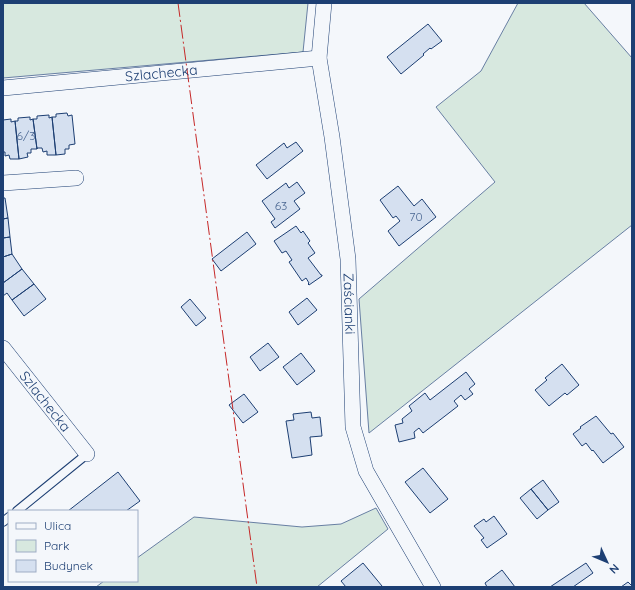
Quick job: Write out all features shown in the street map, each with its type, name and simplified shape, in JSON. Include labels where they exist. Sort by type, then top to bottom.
[{"type":"street","name":"Zaścianki","points":[[324,3],[319,58],[332,137],[348,259],[353,427],[366,471],[433,587]]},
{"type":"street","name":"Szlachecka","points":[[3,88],[319,58]]},
{"type":"street","points":[[3,183],[76,178]]},
{"type":"street","name":"Szlachecka","points":[[3,348],[87,454]]},
{"type":"lane","points":[[18,510],[87,454]]},
{"type":"green space","points":[[3,3],[308,3],[303,52],[3,78]]},
{"type":"green space","points":[[518,3],[584,3],[632,58],[632,225],[369,433],[359,299],[495,182],[436,107],[481,71]]},
{"type":"green space","points":[[376,508],[388,529],[317,587],[96,587],[103,582],[138,582],[138,557],[194,517],[302,527],[341,524]]},
{"type":"building","points":[[428,24],[442,41],[431,49],[430,48],[423,54],[424,55],[401,74],[387,57]]},
{"type":"building","points":[[67,113],[68,116],[72,115],[75,144],[69,145],[69,149],[65,149],[65,154],[56,155],[52,117],[56,117],[56,114]]},
{"type":"building","points":[[49,115],[49,118],[52,117],[56,155],[47,155],[47,151],[43,152],[42,148],[37,149],[33,119],[37,119],[37,116]]},
{"type":"building","points":[[30,117],[30,120],[33,119],[37,149],[31,149],[31,153],[27,153],[28,157],[19,159],[15,121],[18,121],[18,118]]},
{"type":"building","points":[[11,119],[11,122],[15,121],[19,159],[10,159],[9,155],[5,156],[5,152],[3,152],[3,120]]},
{"type":"building","points":[[296,142],[303,151],[267,179],[256,165],[284,143],[287,148]]},
{"type":"building","points":[[297,182],[305,193],[294,201],[300,209],[275,228],[271,222],[275,219],[262,201],[286,183],[289,188]]},
{"type":"building","points":[[398,186],[414,206],[422,199],[436,217],[399,246],[388,231],[400,221],[396,216],[393,218],[380,200]]},
{"type":"building","points":[[3,198],[5,198],[8,218],[3,219]]},
{"type":"building","points":[[8,218],[10,237],[3,238],[3,219]]},
{"type":"building","points":[[296,226],[301,233],[303,231],[310,241],[308,243],[315,253],[308,258],[322,275],[309,285],[306,278],[302,281],[289,262],[292,260],[286,251],[282,253],[274,241]]},
{"type":"building","points":[[247,232],[256,244],[221,271],[212,259]]},
{"type":"building","points":[[10,237],[12,254],[3,257],[3,238]]},
{"type":"building","points":[[12,254],[22,269],[3,283],[3,257]]},
{"type":"building","points":[[22,269],[34,284],[12,300],[7,293],[3,296],[3,283]]},
{"type":"building","points":[[34,284],[46,299],[24,316],[12,300]]},
{"type":"building","points":[[307,298],[317,310],[298,325],[289,312]]},
{"type":"building","points":[[190,299],[206,318],[196,326],[181,307]]},
{"type":"building","points":[[268,343],[279,357],[260,371],[250,357]]},
{"type":"building","points":[[301,353],[315,371],[297,385],[283,367]]},
{"type":"building","points":[[562,364],[579,385],[567,395],[565,393],[549,406],[535,390],[547,380],[545,378]]},
{"type":"building","points":[[466,372],[475,384],[469,389],[473,394],[465,400],[461,395],[454,401],[458,406],[423,433],[419,428],[414,432],[415,438],[399,442],[395,425],[403,423],[402,419],[412,411],[409,406],[425,393],[430,400]]},
{"type":"building","points":[[244,394],[258,412],[243,423],[229,405]]},
{"type":"building","points":[[311,412],[312,418],[320,417],[322,436],[310,437],[312,455],[292,458],[286,421],[294,420],[293,414]]},
{"type":"building","points":[[596,416],[611,434],[613,433],[624,447],[603,463],[586,443],[582,446],[573,434]]},
{"type":"building","points":[[423,468],[448,499],[430,513],[405,482]]},
{"type":"building","points":[[118,472],[140,501],[127,510],[69,510]]},
{"type":"building","points":[[543,480],[559,502],[548,510],[531,489]]},
{"type":"building","points":[[531,489],[548,510],[537,519],[520,498]]},
{"type":"building","points":[[494,516],[507,534],[487,548],[481,540],[484,538],[474,526],[484,519],[486,522]]},
{"type":"building","points":[[363,563],[382,586],[346,587],[341,581]]},
{"type":"building","points":[[586,563],[593,573],[573,587],[550,587]]},
{"type":"building","points":[[502,570],[515,587],[487,587],[485,583]]},
{"type":"building","points":[[628,582],[632,585],[632,587],[621,587]]},
{"type":"power","points":[[178,3],[257,587]]}]
